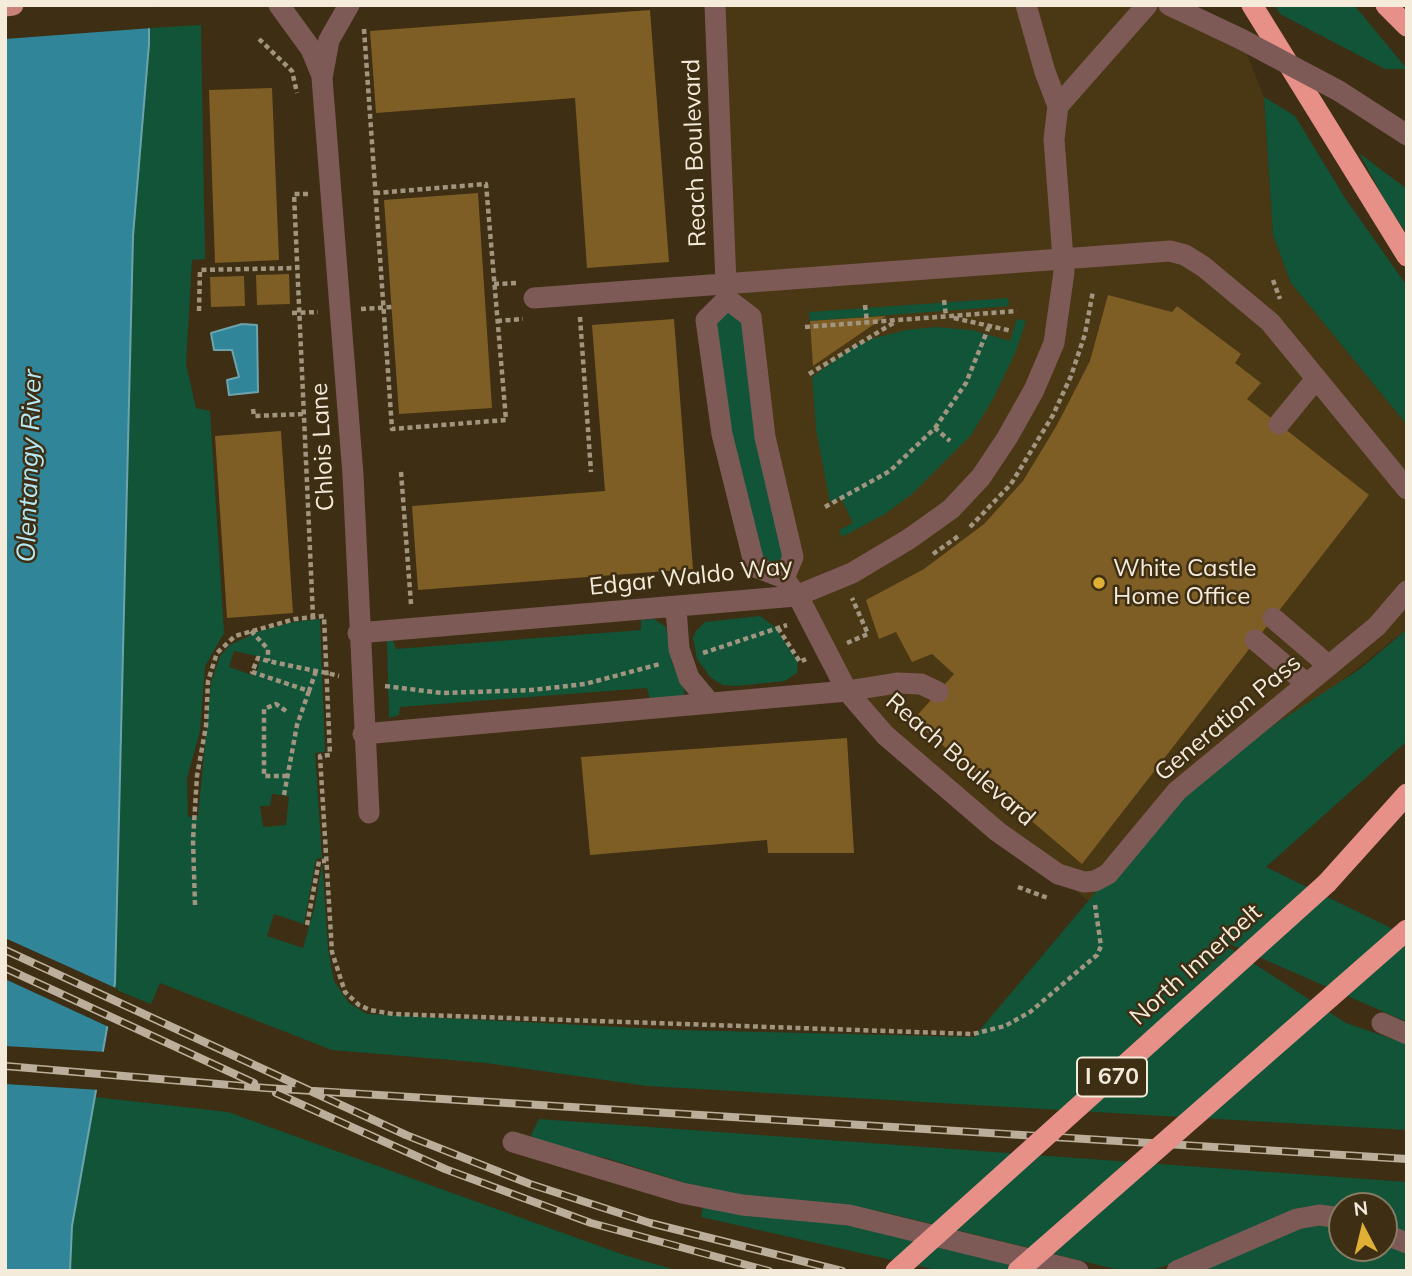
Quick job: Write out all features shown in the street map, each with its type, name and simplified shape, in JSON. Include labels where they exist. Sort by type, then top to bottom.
[{"type":"highway","points":[[1252,5],[1407,256]]},
{"type":"highway","points":[[1386,5],[1407,26]]},
{"type":"highway","points":[[1327,883],[1407,794]]},
{"type":"highway","name":"North Innerbelt","points":[[896,1271],[1407,811]]},
{"type":"highway","points":[[1018,1271],[1407,930]]},
{"type":"main road","points":[[5,6],[13,5]]},
{"type":"street","name":"Chlois Lane","points":[[279,5],[311,49],[322,78]]},
{"type":"street","name":"Chlois Lane","points":[[349,5],[328,40],[322,78],[352,461],[358,633],[369,813]]},
{"type":"street","name":"Reach Boulevard","points":[[715,5],[727,291],[706,320],[722,434],[755,567],[784,578],[847,691],[885,735],[998,832],[1058,874],[1084,882]]},
{"type":"street","name":"Edgar Waldo Way","points":[[358,633],[796,596],[852,573],[909,539],[951,509],[981,477],[1034,390],[1055,343],[1064,272],[1054,139],[1058,106],[1045,72],[1027,5]]},
{"type":"street","points":[[1058,106],[1147,5]]},
{"type":"street","points":[[1169,5],[1241,39],[1339,91],[1407,135]]},
{"type":"street","points":[[534,298],[727,291],[1170,251],[1185,255],[1205,267],[1269,322],[1407,489]]},
{"type":"street","points":[[727,291],[751,317],[765,437],[793,557],[784,578]]},
{"type":"street","points":[[1279,424],[1316,379]]},
{"type":"street","name":"Generation Pass","points":[[1084,882],[1096,881],[1108,874],[1177,792],[1377,626],[1407,591]]},
{"type":"street","points":[[676,608],[678,649],[689,678],[710,703]]},
{"type":"street","points":[[1273,618],[1329,666]]},
{"type":"street","points":[[1255,640],[1307,684]]},
{"type":"street","points":[[363,734],[847,691],[909,683],[921,684],[938,692]]},
{"type":"street","points":[[1382,1023],[1407,1034]]},
{"type":"street","points":[[513,1142],[682,1193],[741,1205],[849,1214],[1079,1271]]},
{"type":"street","points":[[1177,1271],[1297,1219],[1328,1216]]},
{"type":"path","points":[[364,28],[392,429],[506,420],[486,184],[376,193]]},
{"type":"path","points":[[259,39],[292,71],[298,98]]},
{"type":"path","points":[[313,617],[294,194],[319,194]]},
{"type":"path","points":[[199,312],[200,271],[297,268]]},
{"type":"path","points":[[578,295],[592,472]]},
{"type":"path","points":[[944,300],[945,316]]},
{"type":"path","points":[[866,305],[867,323]]},
{"type":"path","points":[[805,327],[1017,311]]},
{"type":"path","points":[[292,313],[299,313]]},
{"type":"path","points":[[945,316],[1012,331]]},
{"type":"path","points":[[808,374],[858,341],[899,320]]},
{"type":"path","points":[[825,507],[890,471],[935,428],[966,383],[990,324]]},
{"type":"path","points":[[253,409],[254,416],[304,414]]},
{"type":"path","points":[[935,428],[950,441]]},
{"type":"path","points":[[401,472],[411,604]]},
{"type":"path","points":[[195,905],[193,840],[208,681],[217,653],[235,636],[324,616],[330,755],[320,756],[332,953],[345,992],[359,1004],[393,1014],[955,1034],[989,1032],[1030,1012],[1097,955],[1101,946],[1095,904]]},
{"type":"path","points":[[251,631],[268,649],[268,661]]},
{"type":"path","points":[[800,662],[801,671]]},
{"type":"path","points":[[284,795],[297,725],[309,691]]},
{"type":"path","points":[[286,711],[276,704],[264,709],[264,776],[288,776]]},
{"type":"path","points":[[307,925],[319,861],[326,860]]},
{"type":"shaded area","points":[[715,5],[1169,5],[1241,39],[1264,97],[1273,235],[1291,283],[1407,425],[1407,629],[1137,843],[1089,901],[998,832],[885,735],[801,602],[727,299]]},
{"type":"green space","points":[[1275,5],[1354,5],[1407,69],[1385,69],[1280,14]]},
{"type":"green space","points":[[201,25],[205,259],[192,260],[186,364],[196,408],[210,411],[224,633],[205,666],[200,731],[187,778],[188,817],[198,816],[211,682],[220,656],[230,645],[257,632],[293,622],[320,619],[325,752],[315,753],[322,858],[316,859],[304,924],[274,914],[267,936],[303,948],[315,906],[322,862],[328,949],[334,981],[349,1003],[367,1014],[678,1030],[974,1037],[1137,843],[1190,786],[1280,721],[1360,669],[1407,629],[1407,741],[1266,867],[1407,936],[1407,1022],[1211,936],[1346,1023],[1407,1044],[1407,1130],[647,1086],[486,1063],[332,1050],[160,983],[151,1004],[114,989],[133,236],[149,28]],"holes":[[[234,651],[261,657],[255,676],[229,667]],[[272,794],[289,796],[286,825],[263,827],[260,806],[270,806]]]},
{"type":"green space","points":[[1264,97],[1295,116],[1345,198],[1407,286],[1407,425],[1291,283],[1273,235]]},
{"type":"green space","points":[[1359,153],[1407,189],[1407,233],[1391,212]]},
{"type":"green space","points":[[1008,298],[1009,306],[810,321],[809,312]]},
{"type":"green space","points":[[727,299],[751,317],[793,557],[784,578],[755,567],[706,321]]},
{"type":"green space","points":[[1017,319],[1026,321],[1016,351],[993,399],[971,435],[912,494],[885,514],[842,537],[839,530],[853,523],[841,498],[830,502],[816,429],[812,377],[853,347],[875,338],[906,330],[936,327],[972,330],[1010,341]]},
{"type":"green space","points":[[760,616],[775,627],[798,661],[797,673],[785,681],[736,686],[723,685],[711,678],[697,659],[693,638],[696,631],[705,622]]},
{"type":"green space","points":[[654,619],[666,627],[672,663],[685,692],[683,697],[650,699],[647,688],[400,707],[399,715],[389,718],[387,638],[392,638],[396,649],[641,630],[641,620]]},
{"type":"green space","points":[[95,1097],[228,1112],[624,1255],[679,1271],[70,1271],[72,1226]]},
{"type":"green space","points":[[539,1119],[1407,1182],[1407,1233],[1398,1230],[1398,1192],[1328,1192],[1328,1215],[1152,1270],[1123,1271],[879,1211],[743,1196],[698,1187],[606,1158],[538,1144],[531,1135]]},
{"type":"green space","points":[[703,1206],[858,1224],[1044,1271],[941,1271],[701,1217]]},
{"type":"green space","points":[[1320,1223],[1328,1225],[1328,1262],[1398,1262],[1398,1249],[1407,1253],[1407,1271],[1196,1271],[1274,1235]]},
{"type":"water","name":"Olentangy River","points":[[5,5],[149,5],[149,44],[133,236],[115,983],[72,1226],[70,1271],[5,1271]]},
{"type":"water","points":[[242,324],[257,325],[258,392],[229,395],[227,380],[239,377],[232,350],[214,350],[211,333]]},
{"type":"pier","points":[[5,5],[153,5],[152,28],[5,39]]},
{"type":"pier","points":[[5,938],[118,989],[111,1028],[5,979]]},
{"type":"pier","points":[[5,1046],[107,1052],[100,1090],[5,1084]]},
{"type":"building","points":[[650,10],[669,262],[587,268],[575,98],[376,113],[370,31]]},
{"type":"building","points":[[272,88],[279,260],[215,263],[209,90]]},
{"type":"building","points":[[478,193],[492,408],[399,414],[384,200]]},
{"type":"building","points":[[289,274],[290,304],[257,305],[256,275]]},
{"type":"building","points":[[244,276],[245,306],[211,307],[210,277]]},
{"type":"building","name":"White Castle Home Office","points":[[1108,295],[1172,312],[1177,306],[1241,354],[1235,363],[1261,383],[1247,399],[1369,495],[1082,864],[913,720],[954,674],[932,654],[912,662],[896,632],[879,639],[866,600],[924,569],[984,524],[1023,481],[1057,425],[1090,361]]},
{"type":"building","points":[[886,316],[813,366],[810,321]]},
{"type":"building","points":[[674,319],[693,569],[418,590],[412,506],[605,491],[592,325]]},
{"type":"building","points":[[281,431],[293,613],[227,618],[215,436]]},
{"type":"building","points":[[847,738],[854,853],[768,853],[767,840],[590,855],[581,757]]},
{"type":"railway","points":[[5,950],[406,1135],[530,1184],[650,1223],[842,1271]]},
{"type":"railway","points":[[5,968],[254,1083]]},
{"type":"railway","points":[[5,1066],[266,1088],[1407,1159]]},
{"type":"railway","points":[[276,1093],[445,1169],[591,1223],[769,1271]]},
{"type":"place","name":"White Castle Home Office","points":[[1099,583]]}]
